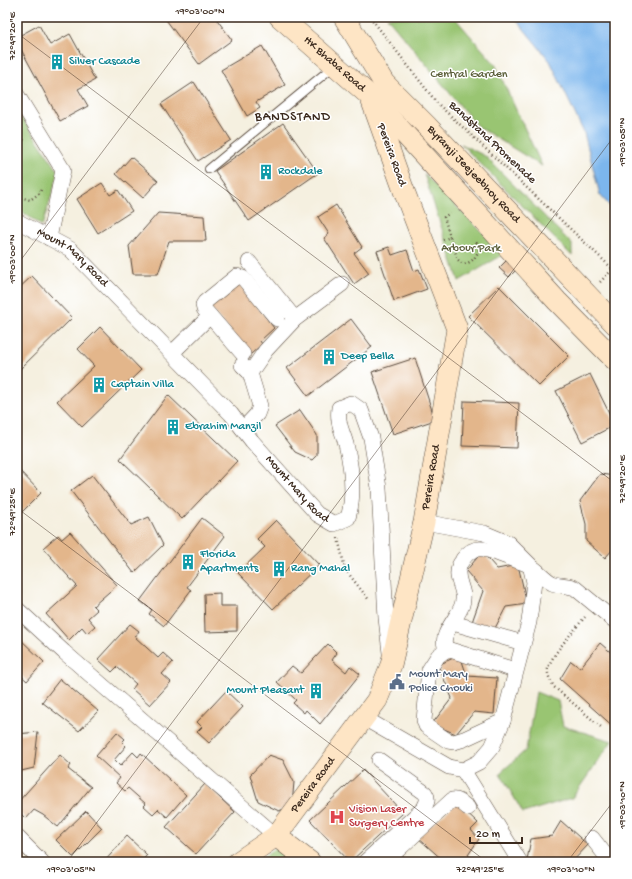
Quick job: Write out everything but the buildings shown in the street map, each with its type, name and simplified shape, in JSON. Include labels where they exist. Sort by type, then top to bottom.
[{"type":"street","name":"HK Bhaba Road","points":[[280,17],[335,66],[377,89]]},
{"type":"street","name":"Byramji Jeejeebhoy Road","points":[[344,17],[377,89],[557,301],[615,360]]},
{"type":"street","name":"Byramji Jeejeebhoy Road","points":[[377,89],[427,126],[615,324]]},
{"type":"street","name":"Pereira Road","points":[[238,862],[276,836],[377,700],[391,665],[424,522],[457,328],[426,246],[377,89]]},
{"type":"street","points":[[17,95],[64,170],[48,238]]},
{"type":"street","name":"Mount Mary Road","points":[[17,222],[70,249],[231,414],[317,514],[334,524],[348,518],[352,505],[353,484],[346,444],[338,418],[339,408],[351,403],[361,410],[371,438],[379,488],[386,618],[391,665]]},
{"type":"street","points":[[249,262],[295,319]]},
{"type":"street","points":[[243,429],[257,414],[260,406],[245,364],[204,309],[203,305],[204,302],[237,276],[240,276],[277,319]]},
{"type":"street","points":[[245,364],[266,350],[295,319],[342,284]]},
{"type":"street","points":[[172,353],[210,316]]},
{"type":"street","points":[[424,522],[464,529],[490,536],[508,543],[530,565],[553,584],[575,588],[615,621]]},
{"type":"street","points":[[515,670],[447,649],[444,645],[443,639],[453,623],[464,598],[463,589],[458,580],[459,566],[467,554],[472,550],[483,549],[530,565]]},
{"type":"street","points":[[364,718],[449,767],[463,770],[479,762],[492,747],[503,721],[515,670],[529,622],[534,582],[530,565]]},
{"type":"street","points":[[17,609],[64,652],[276,836],[310,862]]},
{"type":"street","points":[[453,623],[523,643]]},
{"type":"street","points":[[447,649],[438,656],[429,670],[424,720],[426,726],[448,741],[454,742],[503,721]]},
{"type":"street","points":[[366,862],[424,808],[428,797],[425,793],[379,760]]},
{"type":"street","points":[[463,770],[520,862]]},
{"type":"street","points":[[385,862],[452,800],[459,801],[468,808]]},
{"type":"street","points":[[17,837],[42,862]]},
{"type":"street","points":[[592,838],[611,862]]},
{"type":"lane","points":[[209,169],[335,66]]},
{"type":"path","name":"Bandstand Promenade","points":[[370,17],[437,103],[615,271]]},
{"type":"path","points":[[17,135],[27,143]]},
{"type":"path","points":[[17,196],[30,200],[40,193],[42,187]]},
{"type":"path","points":[[452,212],[444,216],[458,260],[462,264],[469,263],[475,257],[478,250],[474,236]]},
{"type":"path","points":[[426,246],[450,237]]},
{"type":"path","points":[[334,524],[344,569],[370,602],[386,618]]},
{"type":"path","points":[[578,626],[551,659],[548,668],[549,678],[554,687],[601,727]]},
{"type":"green space","name":"Central Garden","points":[[387,17],[454,17],[495,64],[542,166],[477,126]]},
{"type":"green space","points":[[18,112],[59,172],[42,226],[17,208]]},
{"type":"green space","points":[[461,144],[485,156],[572,244],[572,256]]},
{"type":"green space","name":"Arbour Park","points":[[424,174],[504,254],[459,281]]},
{"type":"green space","points":[[536,692],[558,701],[563,726],[612,741],[572,798],[523,813],[500,773],[526,750]]},
{"type":"green space","points":[[274,849],[283,849],[300,862],[257,862]]},
{"type":"water","points":[[514,17],[615,17],[615,212],[600,195],[584,133],[550,61]]},
{"type":"place","name":"Silver Cascade","points":[[57,62]]},
{"type":"place","name":"Rockdale","points":[[266,172]]},
{"type":"place","name":"Deep Bella","points":[[329,357]]},
{"type":"place","name":"Captain Villa","points":[[99,385]]},
{"type":"place","name":"Ebrahim Manzil","points":[[173,427]]},
{"type":"place","name":"Florida Apartments","points":[[188,562]]},
{"type":"place","name":"Rang Mahal","points":[[279,569]]},
{"type":"place","name":"Mount Mary Police Chouki","points":[[397,682]]},
{"type":"place","name":"Mount Pleasant","points":[[316,691]]},
{"type":"place","name":"Vision Laser Surgery Centre","points":[[337,817]]},
{"type":"district","name":"BANDSTAND","points":[[293,117]]}]
